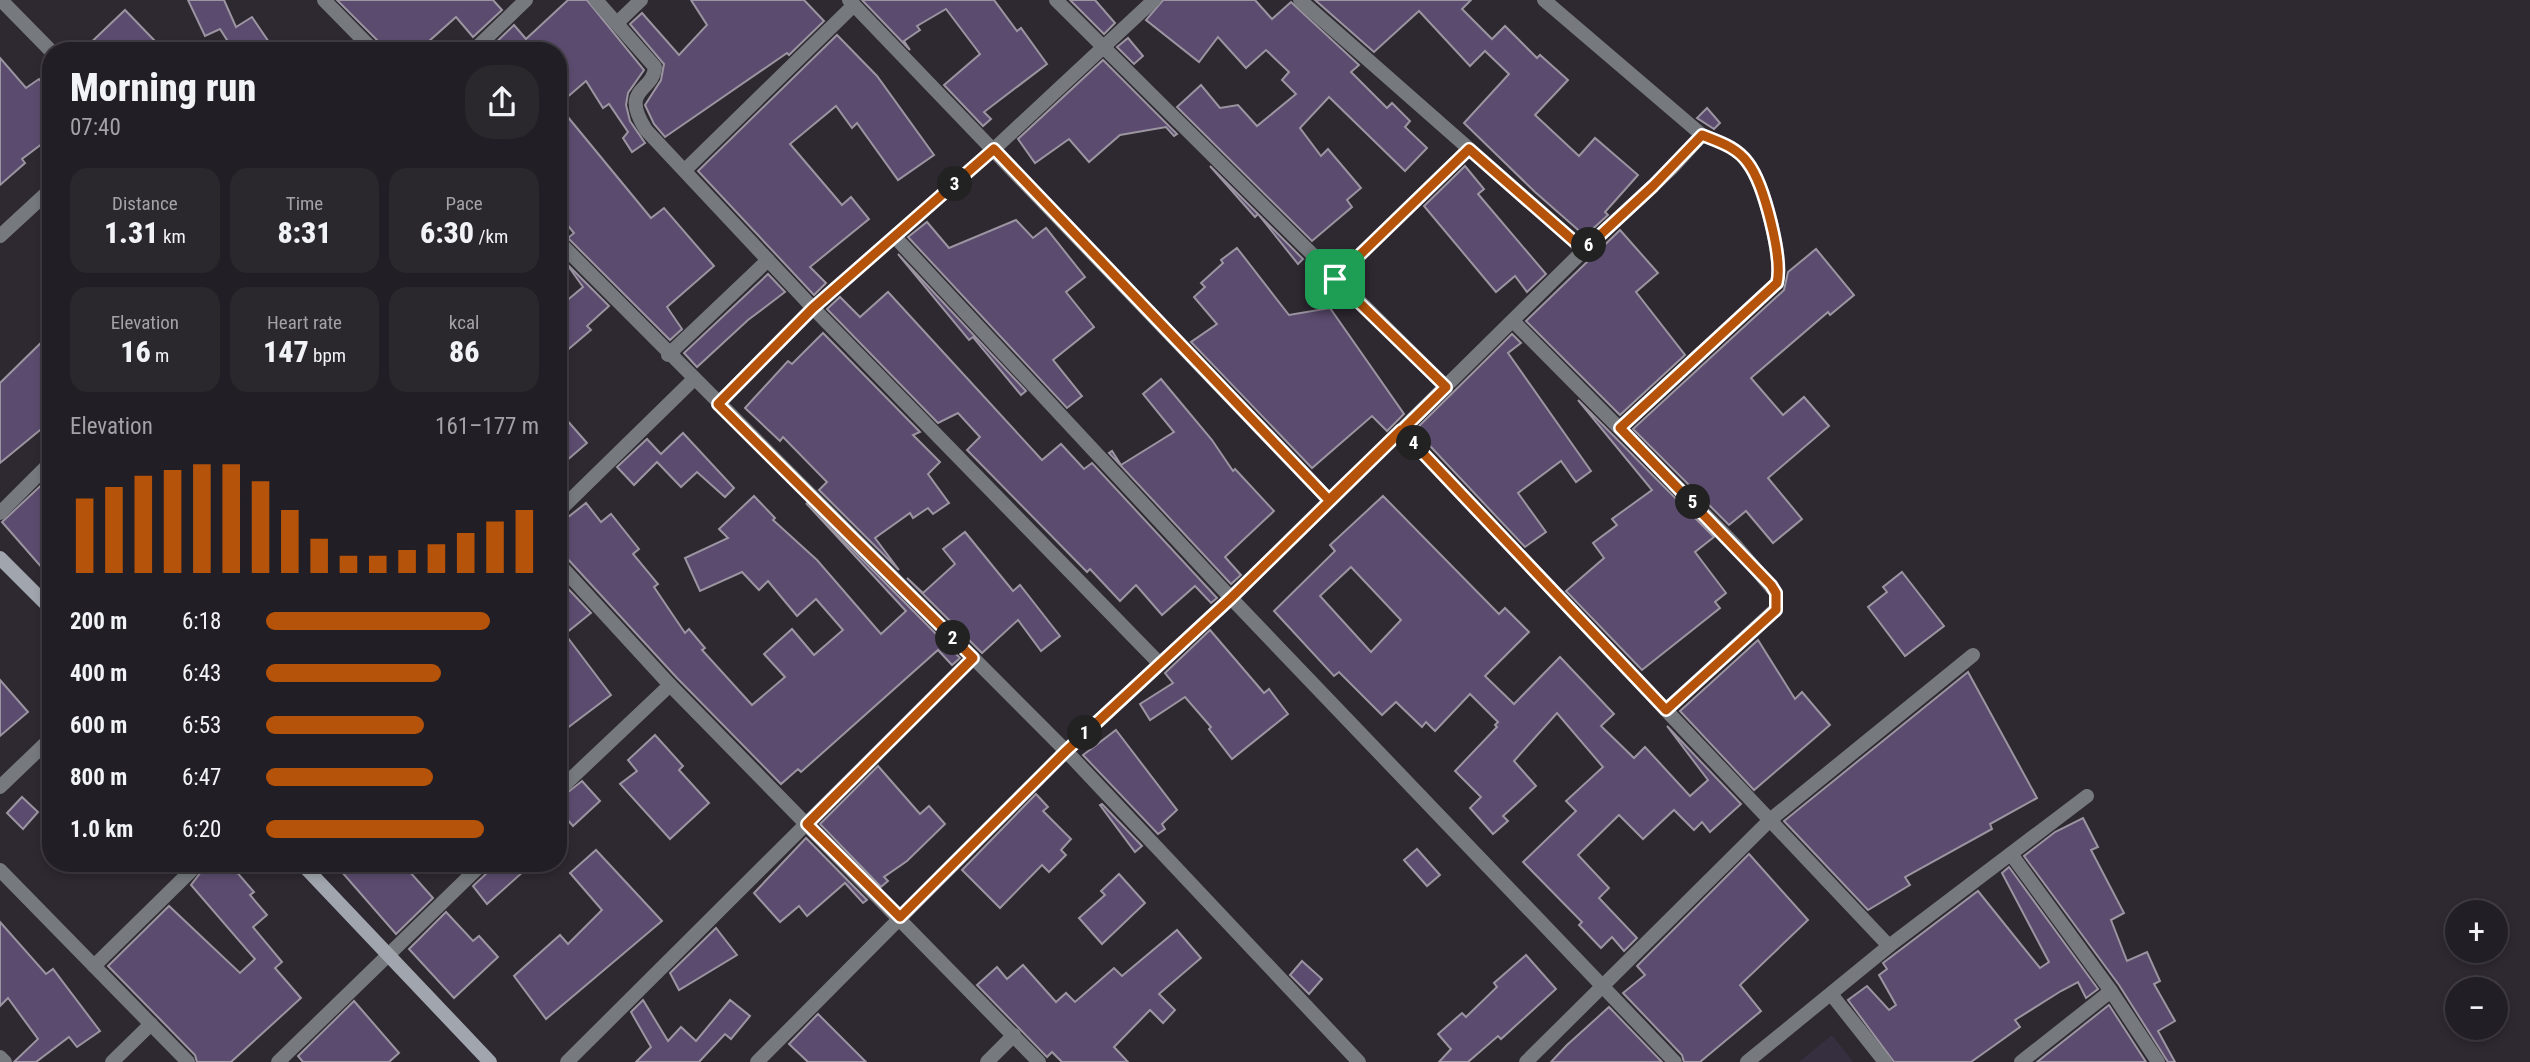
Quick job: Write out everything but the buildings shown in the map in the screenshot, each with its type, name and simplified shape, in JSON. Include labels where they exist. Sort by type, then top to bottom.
[{"type":"main road","points":[[0,558],[42,600]]},
{"type":"main road","points":[[310,872],[490,1062]]},
{"type":"street","points":[[1,0],[42,42]]},
{"type":"street","points":[[324,0],[365,42]]},
{"type":"street","points":[[483,42],[526,0]]},
{"type":"street","points":[[596,0],[655,67],[654,75],[638,92],[637,114],[646,130],[813,308],[1160,664]]},
{"type":"street","points":[[617,23],[641,0]]},
{"type":"street","points":[[1056,0],[1103,50],[1446,387]]},
{"type":"street","points":[[718,404],[813,308],[994,149],[1154,0]]},
{"type":"street","points":[[1300,0],[1584,250]]},
{"type":"street","points":[[1544,0],[1702,135],[1739,153],[1754,173],[1770,225],[1779,272],[1777,283],[1620,428]]},
{"type":"street","points":[[685,170],[851,3],[1329,500]]},
{"type":"street","points":[[359,42],[362,39]]},
{"type":"street","points":[[757,1062],[1066,751],[1231,598],[1702,135]]},
{"type":"street","points":[[1335,279],[1469,149]]},
{"type":"street","points":[[0,236],[42,197]]},
{"type":"street","points":[[895,237],[1231,598],[1675,1062]]},
{"type":"street","points":[[567,250],[668,355],[1066,751],[1359,1062]]},
{"type":"street","points":[[668,355],[768,260]]},
{"type":"street","points":[[1513,321],[1758,570],[1776,593],[1776,610],[1666,710]]},
{"type":"street","points":[[567,503],[694,379]]},
{"type":"street","points":[[1401,430],[1889,946]]},
{"type":"street","points":[[0,513],[42,471]]},
{"type":"street","points":[[567,573],[670,685],[1039,1062]]},
{"type":"street","points":[[1526,1062],[1770,820],[1973,655]]},
{"type":"street","points":[[567,1062],[973,658]]},
{"type":"street","points":[[567,782],[670,685]]},
{"type":"street","points":[[0,787],[42,747]]},
{"type":"street","points":[[1747,1062],[1889,946],[2087,796]]},
{"type":"street","points":[[2011,854],[2111,991],[2158,1062]]},
{"type":"street","points":[[0,870],[188,1062]]},
{"type":"street","points":[[94,966],[190,872]]},
{"type":"street","points":[[278,1062],[474,872]]},
{"type":"street","points":[[2021,1062],[2111,991]]},
{"type":"street","points":[[1831,994],[1885,1062]]},
{"type":"street","points":[[112,1062],[151,1024]]},
{"type":"street","points":[[987,1062],[1014,1035]]},
{"type":"street","points":[[0,1057],[5,1062]]},
{"type":"shaded area","points":[[1832,1035],[1853,1062],[1799,1062]]},
{"type":"route","points":[[1335,279],[1446,387],[1401,430],[1329,500],[1231,598],[1066,751],[900,917],[807,824],[973,658],[718,404],[813,308],[994,149],[1329,500],[1401,430],[1666,710],[1776,610],[1778,602],[1771,585],[1620,428],[1777,283],[1779,272],[1765,205],[1754,173],[1739,153],[1702,135],[1671,169],[1584,250],[1469,149],[1335,279]]}]
